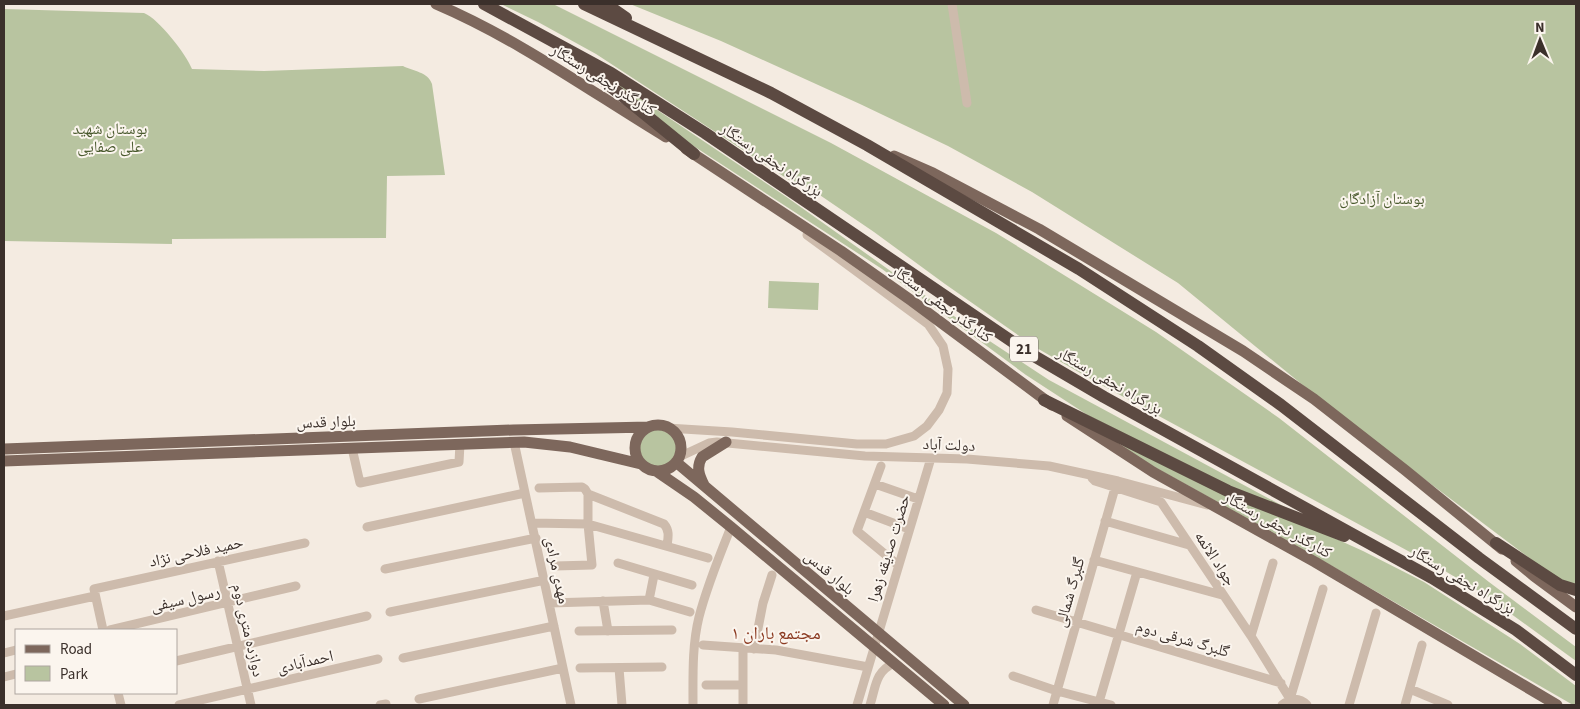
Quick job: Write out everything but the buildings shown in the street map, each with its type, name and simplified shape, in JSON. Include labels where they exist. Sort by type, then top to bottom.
[{"type":"highway","name":"بزرگراه نجفی رستگار","points":[[484,4],[612,73],[705,133],[1030,353],[1104,397],[1432,578],[1516,630],[1576,675]]},
{"type":"highway","name":"بزرگراه نجفی رستگار","points":[[584,4],[771,93],[866,145],[1079,269],[1198,346],[1281,405],[1479,558],[1576,629]]},
{"type":"highway","points":[[606,4],[648,35]]},
{"type":"highway","points":[[562,46],[606,84],[694,154]]},
{"type":"highway","points":[[1044,400],[1228,491],[1384,551]]},
{"type":"highway","points":[[1496,543],[1560,586],[1576,590]]},
{"type":"main road","name":"کنارگذر نجفی رستگار","points":[[436,4],[472,19],[521,46],[694,154],[841,251],[904,295],[1044,400],[1152,472],[1323,567],[1557,705]]},
{"type":"main road","points":[[866,145],[934,173],[1032,225],[1085,255],[1242,351],[1314,400],[1496,543],[1534,576],[1576,607]]},
{"type":"main road","points":[[655,425],[667,428],[677,435],[680,452],[678,460],[667,469],[656,471],[645,468],[635,451],[635,443],[643,431],[649,427],[655,425]]},
{"type":"main road","name":"بلوار قدس","points":[[4,449],[474,431],[649,427]]},
{"type":"main road","name":"بلوار قدس","points":[[4,461],[514,442],[570,446],[641,464]]},
{"type":"main road","points":[[706,488],[698,475],[700,460],[726,442]]},
{"type":"main road","name":"بلوار قدس","points":[[678,460],[706,488],[964,705]]},
{"type":"main road","name":"بلوار قدس","points":[[656,471],[694,497],[731,527],[944,705]]},
{"type":"street","points":[[952,4],[967,103]]},
{"type":"street","points":[[667,428],[732,432],[823,442],[886,444],[914,436],[927,426],[939,410],[947,393],[948,369],[942,346],[928,324],[735,181]]},
{"type":"street","name":"مهدی مرادی","points":[[514,442],[571,705]]},
{"type":"street","name":"دولت آباد","points":[[678,460],[708,443],[726,442],[865,456],[1021,463],[1087,473],[1217,508]]},
{"type":"street","points":[[352,448],[360,483],[459,462],[460,444]]},
{"type":"street","name":"حضرت صدیقه زهرا","points":[[857,705],[931,458]]},
{"type":"street","points":[[881,466],[857,531],[898,565]]},
{"type":"street","name":"جواد الائمه","points":[[1087,473],[1095,481],[1161,502],[1251,636],[1290,699]]},
{"type":"street","points":[[875,484],[918,499]]},
{"type":"street","points":[[539,488],[582,487],[586,489],[588,494],[588,524],[592,565],[555,566]]},
{"type":"street","name":"گلبرگ شمالی","points":[[1053,705],[1115,488]]},
{"type":"street","points":[[367,527],[526,493]]},
{"type":"street","points":[[588,494],[664,524],[668,534],[667,546]]},
{"type":"street","points":[[864,512],[909,529]]},
{"type":"street","points":[[1105,521],[1189,544]]},
{"type":"street","points":[[532,523],[588,524],[708,558]]},
{"type":"street","points":[[692,705],[693,664],[698,619],[710,581],[731,527]]},
{"type":"street","points":[[385,570],[536,538]]},
{"type":"street","name":"حمید فلاحی نژاد","points":[[4,616],[218,561],[305,543]]},
{"type":"street","points":[[1094,560],[1222,595]]},
{"type":"street","name":"دوازده متری دوم","points":[[218,561],[251,705]]},
{"type":"street","points":[[1251,636],[1273,563]]},
{"type":"street","points":[[618,564],[692,585]]},
{"type":"street","points":[[1099,702],[1137,572]]},
{"type":"street","points":[[649,600],[654,574]]},
{"type":"street","points":[[754,650],[763,602],[772,575]]},
{"type":"street","points":[[390,612],[545,580]]},
{"type":"street","name":"رسول سیفی","points":[[114,629],[296,586]]},
{"type":"street","points":[[1282,705],[1290,699],[1322,589]]},
{"type":"street","points":[[94,592],[103,629]]},
{"type":"street","points":[[550,603],[649,600],[690,612]]},
{"type":"street","points":[[603,601],[608,631]]},
{"type":"street","name":"گلبرگ شرقی دوم","points":[[1036,610],[1281,683]]},
{"type":"street","points":[[1349,705],[1376,613]]},
{"type":"street","points":[[178,661],[367,616]]},
{"type":"street","points":[[403,658],[554,626]]},
{"type":"street","points":[[579,631],[672,630]]},
{"type":"street","points":[[703,645],[754,650],[776,650],[868,667]]},
{"type":"street","points":[[1405,705],[1422,645]]},
{"type":"street","points":[[743,649],[743,705]]},
{"type":"street","name":"احمدآبادی","points":[[179,705],[378,659]]},
{"type":"street","points":[[870,705],[879,675],[884,668],[894,663]]},
{"type":"street","points":[[580,668],[662,667]]},
{"type":"street","points":[[420,699],[563,668]]},
{"type":"street","points":[[619,668],[622,705]]},
{"type":"street","points":[[1013,676],[1057,691],[1111,705]]},
{"type":"street","points":[[865,678],[873,685],[874,690]]},
{"type":"street","points":[[706,685],[743,685]]},
{"type":"street","points":[[1410,689],[1448,705]]},
{"type":"street","points":[[1290,699],[1298,700],[1307,705]]},
{"type":"green space","points":[[501,4],[553,4],[831,143],[996,233],[1156,332],[1279,418],[1489,582],[1576,647],[1576,661],[1485,595],[1445,571],[1035,347],[808,187],[789,180],[596,54]]},
{"type":"green space","name":"بوستان آزادگان","points":[[630,4],[1576,4],[1576,586],[1564,584],[1343,418],[1178,283],[1032,192],[948,146],[860,104],[721,41]]},
{"type":"green space","name":"بوستان شهید علی صفایی","points":[[4,9],[144,13],[157,22],[171,38],[192,69],[264,71],[403,66],[424,74],[432,84],[445,175],[387,176],[386,238],[172,239],[172,244],[4,241]]},
{"type":"green space","points":[[620,85],[788,198],[982,336],[1049,380],[1294,512],[1262,502],[1089,416],[1026,375],[882,269],[692,145],[618,89]]},
{"type":"green space","points":[[769,281],[819,283],[818,310],[768,308]]},
{"type":"green space","points":[[662,428],[669,431],[675,437],[678,448],[677,456],[669,465],[662,468],[654,468],[647,465],[639,456],[638,444],[641,437],[650,429]]},
{"type":"green space","points":[[1111,437],[1363,551],[1424,582],[1520,644],[1576,686],[1576,705],[1140,459]]},
{"type":"district","name":"مجتمع باران ١","points":[[776,633]]}]
